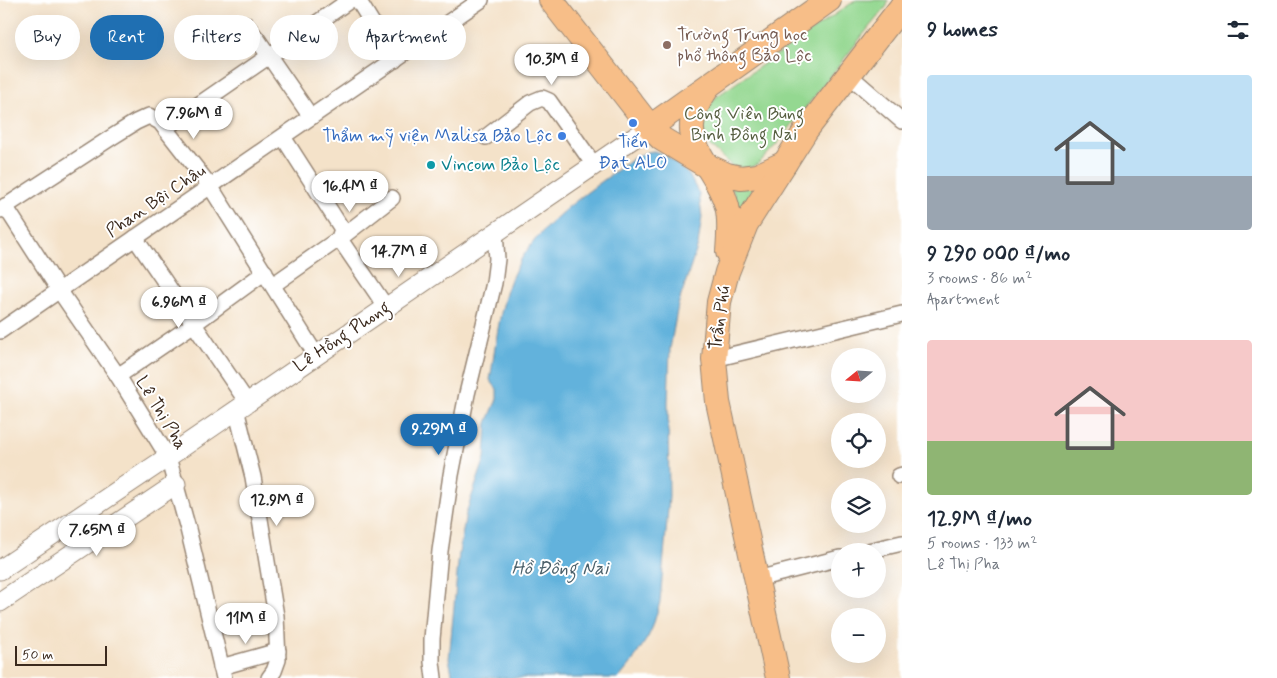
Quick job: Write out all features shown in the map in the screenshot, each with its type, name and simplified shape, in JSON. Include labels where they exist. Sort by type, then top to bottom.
[{"type":"highway","points":[[550,0],[650,127],[662,139],[705,165],[727,175],[741,178],[757,176],[785,163]]},
{"type":"highway","name":"Lê Hồng Phong","points":[[650,127],[829,0]]},
{"type":"highway","name":"Trần Phú","points":[[778,678],[718,402],[714,359],[719,302],[727,272],[746,224],[806,130],[900,6]]},
{"type":"highway","points":[[706,88],[697,101],[692,117],[692,133],[705,165],[722,191],[727,205],[730,234],[727,272]]},
{"type":"street","points":[[165,128],[350,0]]},
{"type":"street","points":[[358,0],[367,15]]},
{"type":"street","name":"Phan Bội Châu","points":[[460,15],[481,0]]},
{"type":"street","points":[[260,43],[311,117]]},
{"type":"street","name":"Phan Bội Châu","points":[[0,331],[395,60]]},
{"type":"street","points":[[848,75],[902,121]]},
{"type":"street","points":[[486,137],[530,103],[542,98],[549,101],[594,165]]},
{"type":"street","points":[[3,208],[136,122],[149,116],[160,122],[210,186],[316,355]]},
{"type":"street","name":"Lê Hồng Phong","points":[[0,570],[650,127]]},
{"type":"street","points":[[283,137],[342,229],[339,238]]},
{"type":"street","points":[[118,376],[194,324],[339,238],[392,198]]},
{"type":"street","name":"Lê Thị Pha","points":[[3,208],[118,376],[168,457],[188,529],[223,672],[278,651]]},
{"type":"street","points":[[434,678],[432,639],[441,542],[451,475],[467,394],[494,283],[497,259],[495,233]]},
{"type":"street","points":[[135,238],[194,324],[242,405],[276,616],[278,660],[269,678]]},
{"type":"street","points":[[339,238],[386,307]]},
{"type":"street","points":[[714,359],[902,314]]},
{"type":"street","points":[[0,602],[176,484]]},
{"type":"street","points":[[886,547],[902,543]]},
{"type":"street","points":[[757,580],[831,560]]},
{"type":"green space","name":"Công Viên Bùng Binh Đồng Nai","points":[[856,0],[888,0],[887,6],[776,145],[758,164],[749,168],[733,167],[708,144],[702,132],[705,111],[716,97]]},
{"type":"green space","points":[[730,183],[753,187],[740,212]]},
{"type":"water","name":"Hồ Đồng Nai","points":[[654,151],[667,156],[689,175],[699,194],[702,217],[698,245],[678,305],[670,349],[668,402],[669,497],[660,602],[653,626],[630,665],[619,678],[453,678],[449,659],[459,553],[466,513],[485,458],[487,423],[497,399],[497,389],[490,380],[499,323],[507,290],[516,268],[528,248],[543,231],[578,200],[634,158]]},
{"type":"place","name":"Trường Trung học phổ thông Bảo Lộc","points":[[667,45]]},
{"type":"place","name":"Tiến Đạt ALO","points":[[633,123]]},
{"type":"place","name":"Thẩm mỹ viện Malisa Bảo Lộc","points":[[562,136]]},
{"type":"place","name":"Vincom Bảo Lộc","points":[[431,165]]}]
